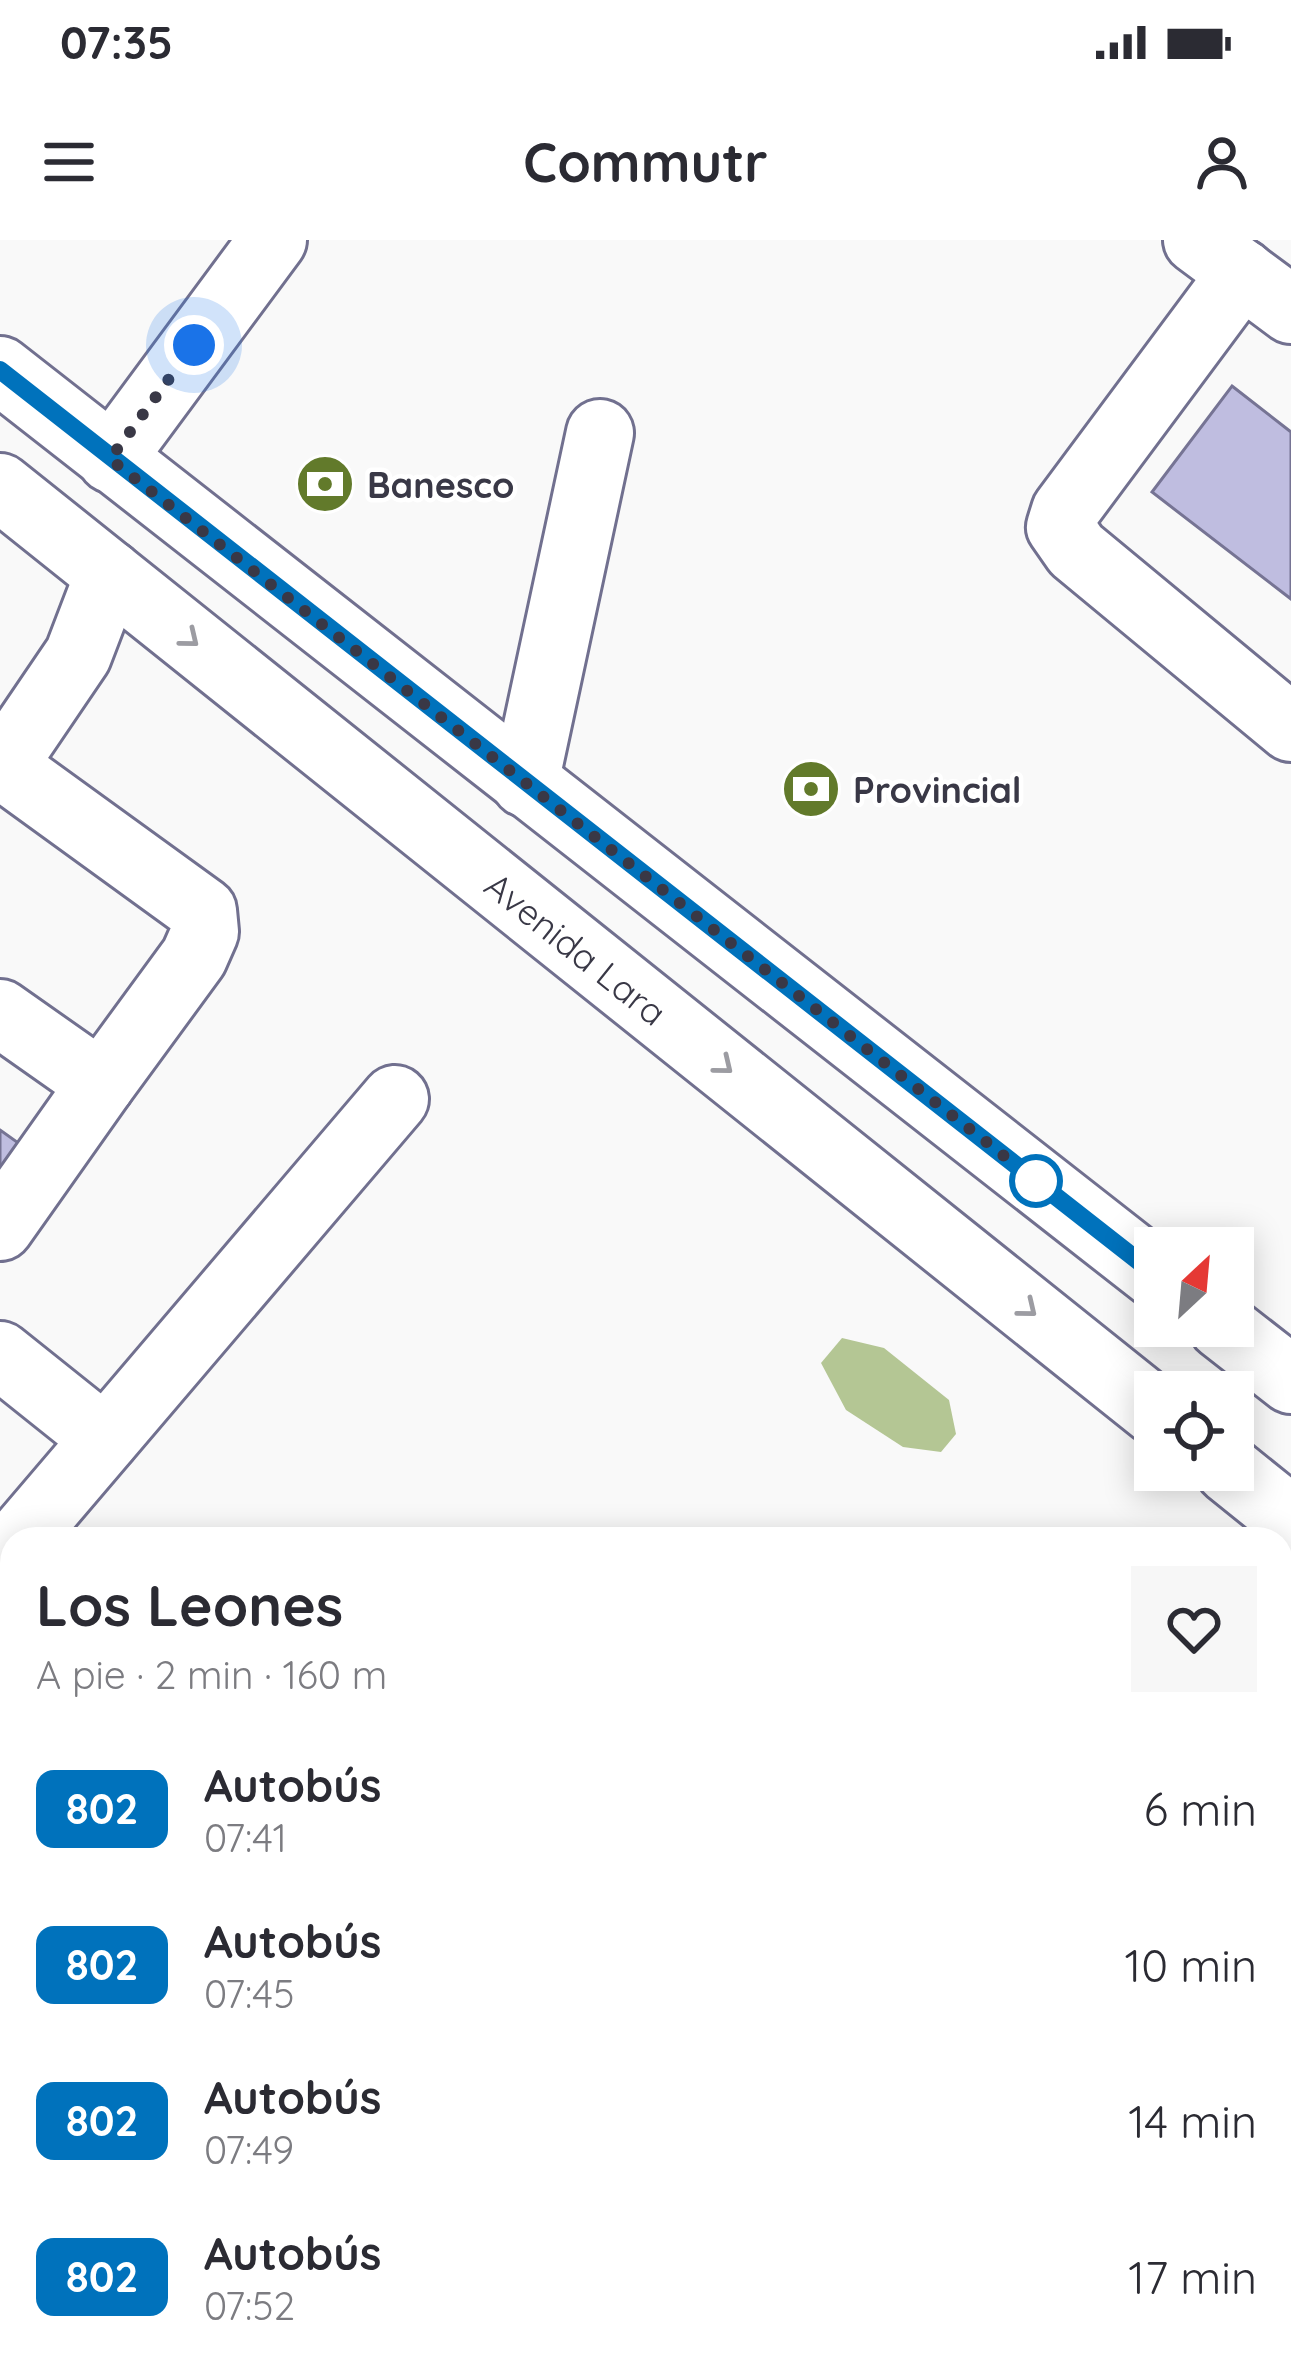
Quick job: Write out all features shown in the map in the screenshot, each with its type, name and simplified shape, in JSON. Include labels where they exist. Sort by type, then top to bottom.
[{"type":"street","points":[[110,459],[273,240]]},
{"type":"street","points":[[1243,274],[1065,511],[1060,527],[1076,550],[1291,728]]},
{"type":"street","points":[[0,370],[1134,1258]]},
{"type":"street","points":[[525,783],[600,433]]},
{"type":"street","name":"Avenida Lara","points":[[0,487],[1134,1394]]},
{"type":"street","points":[[0,1227],[194,957],[205,932],[203,911],[2,768],[78,655],[109,574]]},
{"type":"street","points":[[0,1012],[101,1084]]},
{"type":"street","points":[[30,1527],[395,1099]]},
{"type":"street","points":[[1249,1347],[1291,1380]]},
{"type":"street","points":[[0,1354],[105,1439]]},
{"type":"street","points":[[1254,1490],[1291,1520]]},
{"type":"shaded area","points":[[842,1338],[884,1348],[949,1400],[956,1434],[941,1452],[903,1447],[846,1410],[821,1363]]},
{"type":"building","points":[[1232,386],[1291,432],[1291,599],[1152,492]]},
{"type":"building","points":[[0,1130],[38,1157],[0,1210]]},
{"type":"bus line","name":"802","points":[[0,370],[1134,1258]]},
{"type":"place","name":"Banesco","points":[[325,484]]},
{"type":"place","name":"Provincial","points":[[811,789]]},
{"type":"route","points":[[194,345],[110,459],[1044,1187],[1036,1181]]}]
